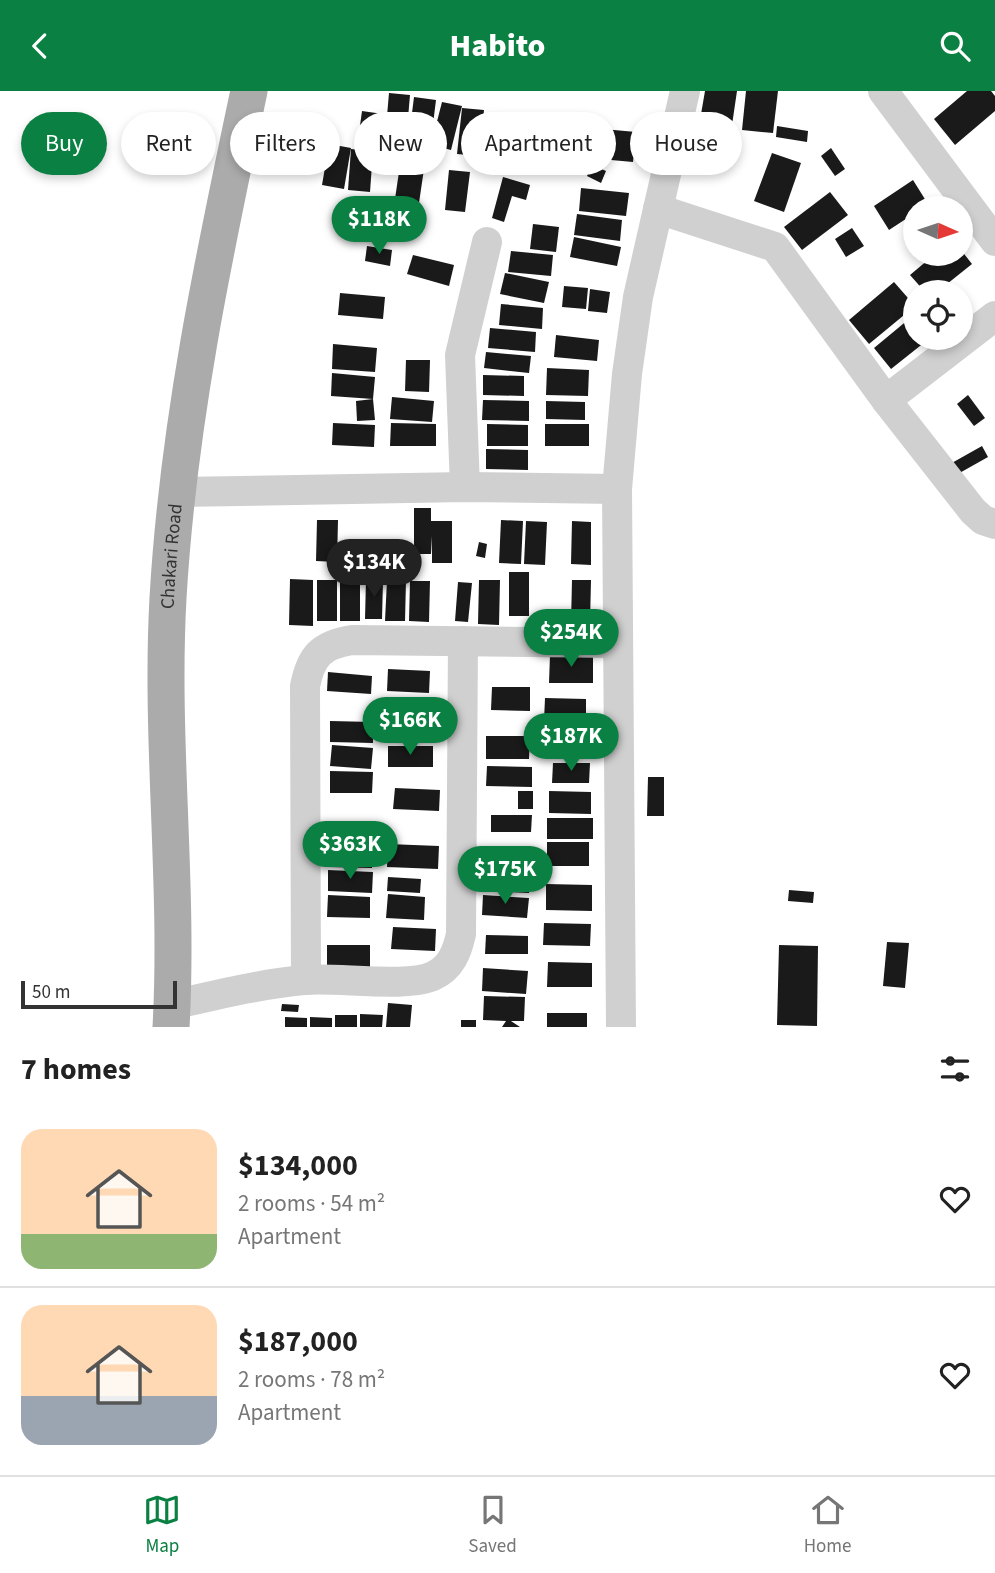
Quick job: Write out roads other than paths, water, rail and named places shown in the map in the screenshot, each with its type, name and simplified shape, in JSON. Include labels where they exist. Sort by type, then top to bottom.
[{"type":"main road","name":"Chakari Road","points":[[172,1016],[171,818],[166,723],[168,599],[177,492],[202,314],[249,91]]},
{"type":"street","points":[[621,1027],[617,489],[627,374],[636,310],[685,91]]},
{"type":"street","points":[[883,91],[995,241]]},
{"type":"street","points":[[658,209],[775,247],[886,400],[973,511],[983,520],[995,524]]},
{"type":"street","points":[[465,487],[460,355],[487,242]]},
{"type":"street","points":[[886,400],[995,316]]},
{"type":"street","points":[[177,492],[465,487],[617,489]]},
{"type":"street","points":[[306,980],[305,687],[309,669],[319,653],[334,643],[352,640],[617,643]]},
{"type":"street","points":[[172,1016],[229,992],[306,980],[414,981],[432,977],[447,967],[457,952],[461,934],[463,641]]}]
